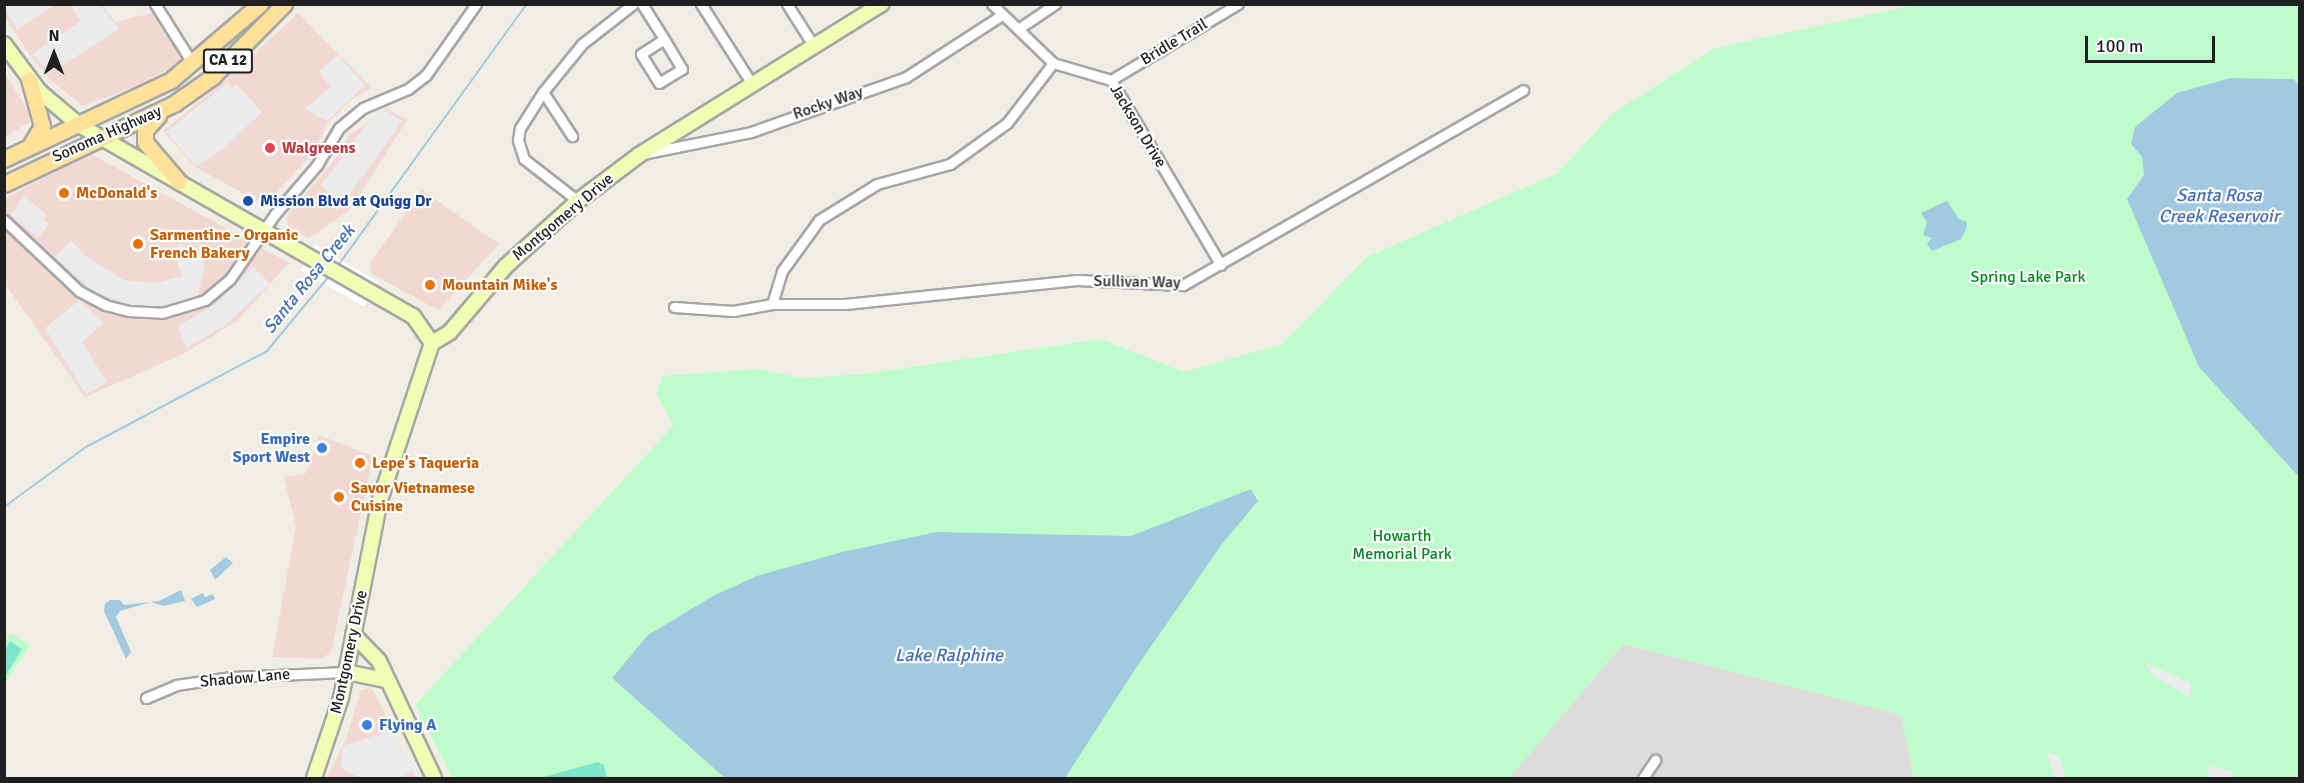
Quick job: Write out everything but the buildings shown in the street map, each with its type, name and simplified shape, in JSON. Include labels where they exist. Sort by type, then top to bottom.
[{"type":"main road","name":"Sonoma Highway","points":[[4,159],[138,99],[194,64],[260,4]]},
{"type":"main road","name":"Sonoma Highway","points":[[4,184],[165,109],[212,77],[284,4]]},
{"type":"main road","name":"Montgomery Drive","points":[[314,778],[333,727],[380,500],[432,343],[450,332],[506,266],[578,201],[639,155],[882,4]]},
{"type":"main road","points":[[4,44],[49,102],[79,125],[308,259],[413,316],[432,343]]},
{"type":"main road","points":[[29,79],[42,126],[29,146]]},
{"type":"main road","points":[[165,109],[146,128],[144,140],[179,182]]},
{"type":"main road","points":[[354,634],[379,662],[434,778]]},
{"type":"main road","points":[[346,672],[386,680]]},
{"type":"street","points":[[155,4],[194,64]]},
{"type":"street","points":[[4,220],[79,291],[105,305],[146,313],[178,310],[205,300],[231,279],[262,231],[317,165],[346,121],[363,108],[408,89],[421,79],[476,4]]},
{"type":"street","points":[[578,201],[532,166],[520,150],[520,128],[543,92],[582,44],[633,4]]},
{"type":"street","points":[[642,4],[664,39],[682,69],[660,83],[641,54],[664,39]]},
{"type":"street","points":[[701,4],[752,84]]},
{"type":"street","points":[[787,4],[813,45]]},
{"type":"street","name":"Jackson Drive","points":[[992,4],[1053,63],[1111,80],[1221,265]]},
{"type":"street","points":[[1018,29],[1055,4]]},
{"type":"street","name":"Bridle Trail","points":[[1111,80],[1238,4]]},
{"type":"street","name":"Rocky Way","points":[[639,155],[751,132],[906,77],[1002,15]]},
{"type":"street","points":[[772,304],[782,271],[819,220],[877,184],[950,164],[1007,123],[1053,63]]},
{"type":"street","name":"Sullivan Way","points":[[674,307],[733,311],[772,304],[845,304],[1077,280],[1183,285],[1523,90]]},
{"type":"street","points":[[543,92],[572,136]]},
{"type":"street","name":"Shadow Lane","points":[[146,698],[176,685],[231,677],[346,672]]},
{"type":"street","points":[[1643,778],[1655,760]]},
{"type":"shaded area","points":[[5,4],[54,5],[17,30]]},
{"type":"shaded area","points":[[4,5],[102,5],[115,22],[152,13],[183,61],[139,85],[83,106],[51,81],[29,54],[5,17]]},
{"type":"shaded area","points":[[70,5],[100,5],[119,29],[50,73],[32,54],[81,21]]},
{"type":"shaded area","points":[[298,13],[372,88],[352,99],[328,123],[313,153],[271,199],[260,202],[195,167],[163,131],[227,79]]},
{"type":"shaded area","points":[[338,55],[365,85],[327,121],[305,109],[331,87],[318,72]]},
{"type":"shaded area","points":[[5,74],[31,115],[29,122],[5,138]]},
{"type":"shaded area","points":[[227,83],[232,87],[236,84],[262,112],[222,150],[196,166],[166,132]]},
{"type":"shaded area","points":[[387,109],[407,120],[350,210],[309,238],[288,228],[287,216],[336,158],[349,135]]},
{"type":"shaded area","points":[[387,111],[402,121],[343,204],[321,185],[372,117]]},
{"type":"shaded area","points":[[89,153],[289,263],[237,321],[183,354],[85,397],[5,284],[4,199]]},
{"type":"shaded area","points":[[422,190],[499,244],[438,310],[372,274],[370,263]]},
{"type":"shaded area","points":[[24,196],[46,214],[44,220],[49,224],[38,238],[11,215]]},
{"type":"shaded area","points":[[71,240],[84,255],[126,281],[158,283],[182,276],[177,261],[181,256],[175,249],[181,243],[193,256],[199,254],[205,267],[197,296],[180,303],[142,309],[94,292],[55,257]]},
{"type":"shaded area","points":[[253,267],[270,283],[226,325],[186,348],[178,326],[217,303]]},
{"type":"shaded area","points":[[80,300],[104,323],[82,342],[107,382],[86,395],[45,328]]},
{"type":"shaded area","points":[[319,435],[373,456],[331,652],[321,659],[272,657],[296,527],[284,477],[306,473]]},
{"type":"shaded area","points":[[1623,644],[1902,715],[1914,778],[1509,778]]},
{"type":"shaded area","points":[[2144,662],[2190,683],[2191,698],[2151,674]]},
{"type":"shaded area","points":[[370,688],[374,691],[416,778],[327,778],[346,739],[361,690]]},
{"type":"shaded area","points":[[392,730],[413,769],[402,778],[360,778],[341,768],[343,746]]},
{"type":"shaded area","points":[[2047,752],[2060,757],[2066,778],[2054,778]]},
{"type":"shaded area","points":[[2206,766],[2232,771],[2235,778],[2211,778]]},
{"type":"green space","points":[[1915,5],[2299,5],[2299,778],[1914,778],[1901,715],[1623,644],[1509,778],[452,778],[415,705],[674,425],[656,394],[662,376],[759,369],[801,378],[865,374],[1101,339],[1184,372],[1282,344],[1367,257],[1558,173],[1612,114],[1715,48]]},
{"type":"green space","points":[[11,633],[30,645],[5,684],[4,642]]},
{"type":"green space","points":[[10,641],[22,649],[6,675],[5,650]]},
{"type":"green space","points":[[598,762],[604,765],[607,778],[540,778]]},
{"type":"water","name":"Santa Rosa Creek Reservoir","points":[[2230,78],[2294,79],[2299,86],[2299,477],[2199,367],[2127,199],[2144,175],[2142,157],[2131,144],[2135,127],[2177,93]]},
{"type":"water","points":[[1947,201],[1959,219],[1967,222],[1966,229],[1961,239],[1932,251],[1927,244],[1932,238],[1923,235],[1927,222],[1921,213]]},
{"type":"water","name":"Lake Ralphine","points":[[1251,489],[1258,501],[1222,544],[1136,668],[1065,778],[725,778],[612,678],[648,635],[713,596],[757,576],[842,552],[937,532],[1131,536]]},
{"type":"water","points":[[226,557],[233,563],[215,580],[210,570]]},
{"type":"water","points":[[181,590],[185,601],[163,606],[151,602],[120,611],[116,617],[131,652],[126,659],[104,611],[105,604],[110,600],[120,600],[124,605],[159,601]]},
{"type":"water","points":[[203,593],[205,597],[213,594],[215,599],[197,607],[191,599]]},
{"type":"pier","points":[[315,245],[378,282],[364,307],[300,270]]},
{"type":"waterway","name":"Santa Rosa Creek","points":[[337,267],[527,4]]},
{"type":"waterway","name":"Santa Rosa Creek","points":[[4,507],[86,447],[267,351],[329,276]]},
{"type":"place","name":"Walgreens","points":[[270,148]]},
{"type":"place","name":"McDonald's","points":[[64,193]]},
{"type":"place","name":"Mission Blvd at Quigg Dr","points":[[248,201]]},
{"type":"place","name":"Sarmentine - Organic French Bakery","points":[[138,244]]},
{"type":"place","name":"Mountain Mike's","points":[[430,285]]},
{"type":"place","name":"Empire Sport West","points":[[322,448]]},
{"type":"place","name":"Lepe's Taqueria","points":[[360,463]]},
{"type":"place","name":"Savor Vietnamese Cuisine","points":[[339,497]]},
{"type":"place","name":"Flying A","points":[[367,725]]},
{"type":"park label","name":"Spring Lake Park","points":[[2028,277]]},
{"type":"park label","name":"Howarth Memorial Park","points":[[1402,545]]}]
